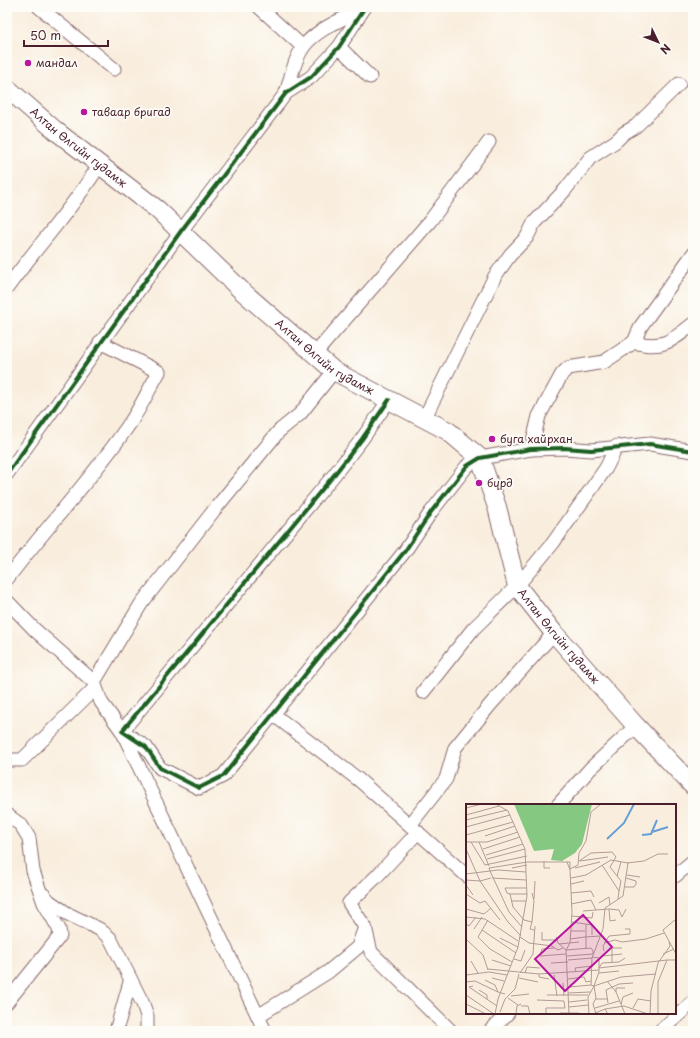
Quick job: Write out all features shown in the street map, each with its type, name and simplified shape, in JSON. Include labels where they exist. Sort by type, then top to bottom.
[{"type":"main road","name":"Алтан Өлгийн гудамж","points":[[7,89],[56,131],[158,210],[242,291],[334,371],[424,420],[448,431],[480,458],[497,507],[517,586],[554,633],[636,726],[693,786]]},
{"type":"street","points":[[39,7],[114,69]]},
{"type":"street","points":[[259,7],[303,47]]},
{"type":"street","points":[[286,93],[294,66],[303,47],[316,35],[365,7]]},
{"type":"street","points":[[7,474],[100,342],[181,231],[286,93],[311,77],[339,48],[365,7]]},
{"type":"street","points":[[339,48],[370,77]]},
{"type":"street","points":[[424,420],[488,289],[510,255],[527,237],[534,223],[565,190],[590,158],[616,142],[624,133],[636,126],[679,84]]},
{"type":"street","points":[[314,355],[430,222],[489,142]]},
{"type":"street","points":[[7,288],[28,258],[70,208],[100,164]]},
{"type":"street","points":[[531,449],[539,416],[562,374],[568,368],[604,362],[634,342],[641,326],[693,254]]},
{"type":"street","points":[[634,342],[650,347],[673,340],[693,324]]},
{"type":"street","points":[[7,579],[28,550],[95,470],[131,422],[159,372],[100,342]]},
{"type":"street","points":[[7,758],[9,760],[22,760],[94,685],[141,604],[210,515],[279,432],[300,414],[334,371]]},
{"type":"street","points":[[122,731],[334,475],[362,439],[388,400]]},
{"type":"street","points":[[122,731],[146,747],[160,768],[199,788],[223,776],[274,715],[405,550],[431,512],[467,466],[480,458],[531,449],[565,448],[591,450],[617,446],[650,444],[693,449]]},
{"type":"street","points":[[423,692],[473,629],[517,586],[553,543],[606,468],[617,446]]},
{"type":"street","points":[[7,600],[35,630],[94,685],[100,702],[122,731],[265,1031]]},
{"type":"street","points":[[451,1031],[371,952],[365,927],[349,903],[377,876],[414,828],[446,779],[455,748],[490,705],[554,633]]},
{"type":"street","points":[[274,715],[359,780],[466,875]]},
{"type":"street","points":[[559,804],[590,769],[636,726]]},
{"type":"street","points":[[7,815],[21,825],[29,838],[33,871],[41,890],[44,903],[59,929],[60,936],[7,1002]]},
{"type":"street","points":[[676,875],[693,861]]},
{"type":"street","points":[[41,890],[49,901],[68,914],[99,929],[110,938],[147,1016],[147,1031]]},
{"type":"street","points":[[258,1016],[328,972],[358,947],[365,927]]},
{"type":"street","points":[[116,1031],[130,982]]},
{"type":"street","points":[[660,1031],[693,1002]]},
{"type":"street","points":[[490,1031],[507,1014]]},
{"type":"cycle path","points":[[7,474],[181,231],[286,93],[311,77],[339,47],[365,7]]},
{"type":"cycle path","points":[[389,400],[362,439],[334,475],[122,731],[146,747],[160,768],[199,788],[223,776],[405,551],[431,512],[467,466],[480,458],[531,449],[565,448],[591,450],[650,444],[693,451]]},
{"type":"place","name":"мандал","points":[[28,63]]},
{"type":"place","name":"таваар бригад","points":[[84,112]]},
{"type":"place","name":"буга хайрхан","points":[[492,439]]},
{"type":"place","name":"бүрд","points":[[479,483]]}]
